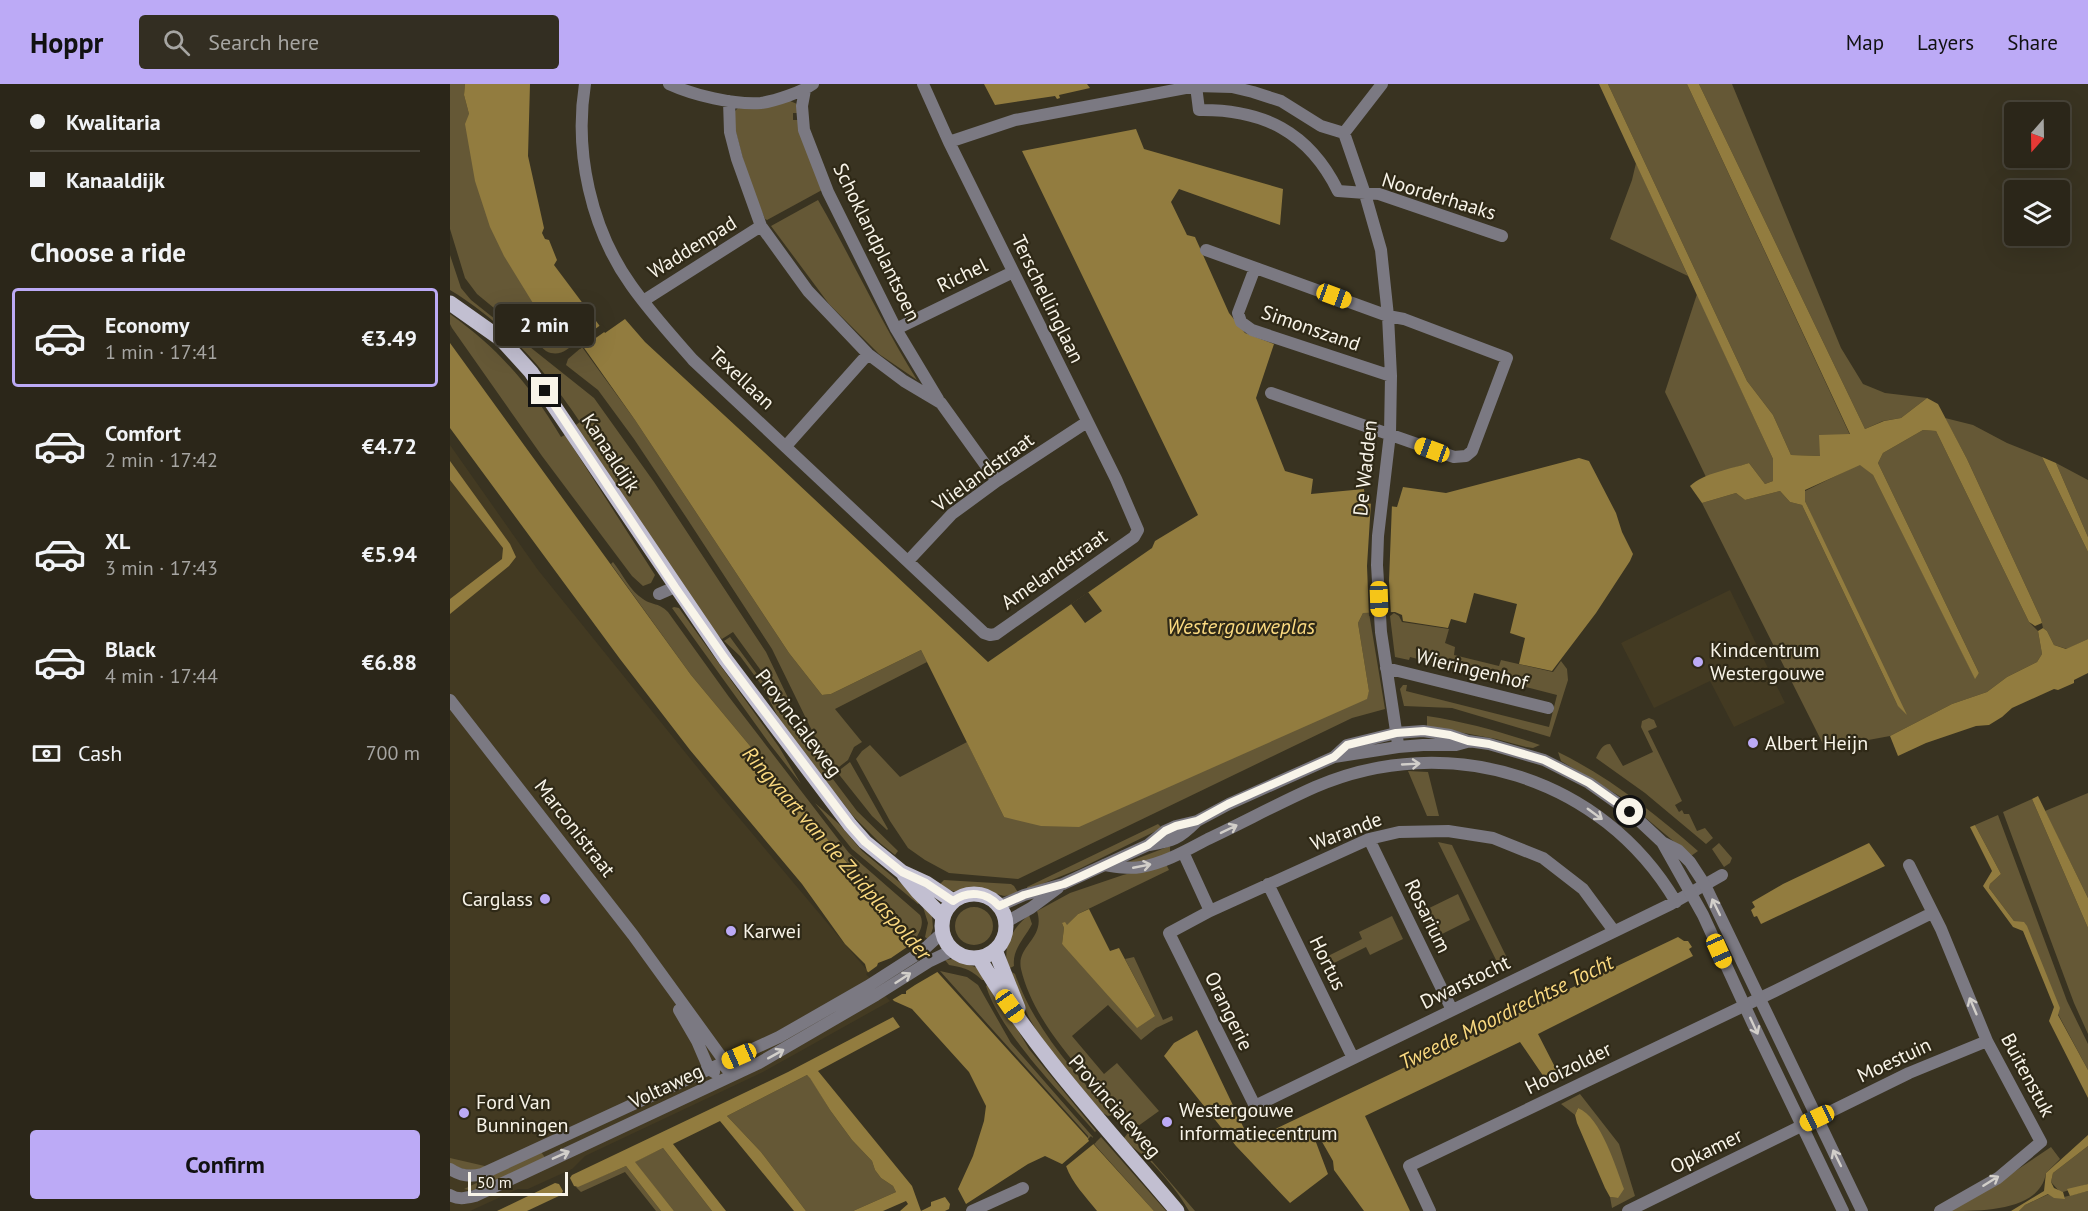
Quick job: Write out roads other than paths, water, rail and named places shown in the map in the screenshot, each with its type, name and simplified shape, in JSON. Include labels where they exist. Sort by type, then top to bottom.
[{"type":"main road","name":"Kanaaldijk","points":[[450,303],[501,339],[531,372],[675,587]]},
{"type":"main road","name":"Provincialeweg","points":[[675,587],[726,660],[850,825],[865,842],[902,872],[943,917]]},
{"type":"main road","name":"Provincialeweg","points":[[902,872],[926,883],[953,901]]},
{"type":"main road","points":[[975,894],[988,897],[999,906],[1006,922],[1004,937],[995,950],[979,958],[965,957],[953,950],[946,942],[942,933],[943,917],[953,901],[961,896],[975,894]]},
{"type":"main road","name":"Provincialeweg","points":[[995,950],[1024,1025]]},
{"type":"main road","name":"Provincialeweg","points":[[979,958],[1056,1070],[1177,1211]]},
{"type":"street","name":"Texellaan","points":[[585,84],[582,101],[583,154],[594,208],[608,244],[630,284],[693,360],[909,560],[984,633],[990,636]]},
{"type":"street","points":[[669,84],[683,90],[729,101],[761,103],[809,87]]},
{"type":"street","name":"Terschellinglaan","points":[[923,84],[949,142],[1116,479],[1138,530]]},
{"type":"street","points":[[949,142],[1015,120],[1155,88],[1196,86],[1232,87],[1254,92],[1281,101],[1321,126],[1344,133],[1382,84]]},
{"type":"street","points":[[1196,86],[1199,110],[1240,112],[1282,127],[1320,161],[1338,191],[1365,194]]},
{"type":"street","name":"Schoklandplantsoen","points":[[809,87],[802,106],[804,130],[828,192],[896,329],[941,403],[997,481]]},
{"type":"street","name":"Schoklandplantsoen","points":[[729,101],[730,132],[737,159],[761,226],[808,291],[867,354],[904,381],[941,403]]},
{"type":"street","name":"De Wadden","points":[[1344,133],[1381,250],[1388,316],[1391,376],[1390,434],[1378,536],[1379,616],[1398,747]]},
{"type":"street","name":"Noorderhaaks","points":[[1365,194],[1379,194],[1502,236]]},
{"type":"street","name":"Waddenpad","points":[[643,301],[761,226]]},
{"type":"street","points":[[1206,250],[1507,358],[1472,451],[1466,456],[1454,457],[1271,393]]},
{"type":"street","name":"Simonszand","points":[[1255,268],[1238,313],[1240,322],[1252,330],[1391,376]]},
{"type":"street","name":"Richel","points":[[896,329],[1013,272]]},
{"type":"street","points":[[786,447],[867,354]]},
{"type":"street","name":"Vlielandstraat","points":[[909,560],[952,514],[997,481],[1087,422]]},
{"type":"street","name":"Amelandstraat","points":[[990,636],[1069,584],[1134,537],[1138,530]]},
{"type":"street","points":[[659,594],[675,587]]},
{"type":"street","name":"Wieringenhof","points":[[1386,668],[1548,708]]},
{"type":"street","name":"Marconistraat","points":[[450,700],[633,935],[725,1062],[727,1079]]},
{"type":"street","points":[[1334,757],[1347,745],[1396,733],[1424,731],[1489,744],[1544,760],[1589,783],[1630,812],[1662,842],[1678,850],[1690,862],[1705,885],[1862,1211]]},
{"type":"street","points":[[999,906],[1024,895],[1064,884],[1148,845],[1165,831],[1197,821],[1228,804],[1334,757],[1398,747],[1456,745],[1468,741]]},
{"type":"street","points":[[1105,865],[1131,868],[1162,861],[1316,787],[1362,771],[1402,764],[1430,763],[1482,767],[1518,774],[1573,800],[1632,843],[1663,881],[1676,902]]},
{"type":"street","name":"Warande","points":[[1169,933],[1210,911],[1369,838],[1399,832],[1429,830],[1493,838],[1543,858],[1582,890],[1614,931]]},
{"type":"street","name":"Rosarium","points":[[1369,838],[1452,1010]]},
{"type":"street","points":[[1662,842],[1668,856],[1692,892],[1843,1211]]},
{"type":"street","points":[[1183,852],[1210,911]]},
{"type":"street","name":"Buitenstuk","points":[[1909,865],[1941,929],[1987,1041],[2041,1142],[1998,1178],[1940,1211]]},
{"type":"street","name":"Dwarstocht","points":[[1255,1106],[1676,902],[1722,875]]},
{"type":"street","points":[[1006,922],[1031,909],[1064,884]]},
{"type":"street","name":"Hortus","points":[[1268,884],[1353,1058]]},
{"type":"street","points":[[1758,999],[1932,913]]},
{"type":"street","name":"Voltaweg","points":[[925,956],[942,933]]},
{"type":"street","name":"Orangerie","points":[[1169,933],[1255,1106]]},
{"type":"street","name":"Voltaweg","points":[[450,1195],[455,1198],[475,1196],[727,1079],[789,1047],[925,956],[953,950]]},
{"type":"street","name":"Marconistraat","points":[[666,982],[709,1069]]},
{"type":"street","name":"Voltaweg","points":[[450,1169],[462,1175],[482,1174],[779,1037],[872,990]]},
{"type":"street","name":"Hooizolder","points":[[1430,1211],[1408,1166],[1758,999]]},
{"type":"street","name":"Moestuin","points":[[1801,1125],[1908,1073],[1987,1041]]},
{"type":"street","points":[[709,1069],[727,1079]]},
{"type":"street","name":"Opkamer","points":[[1628,1211],[1801,1125]]},
{"type":"street","points":[[972,1211],[1023,1188]]},
{"type":"water","name":"Westergouweplas","points":[[465,84],[530,84],[528,156],[544,228],[542,233],[545,239],[549,240],[557,260],[554,265],[605,333],[625,319],[645,342],[988,662],[1152,548],[1155,541],[1198,515],[1022,151],[1136,129],[1144,149],[1283,189],[1280,225],[1179,189],[1171,202],[1187,235],[1195,237],[1229,313],[1245,333],[1274,344],[1256,398],[1285,471],[1313,479],[1311,494],[1364,489],[1365,503],[1397,507],[1403,487],[1446,493],[1579,458],[1589,461],[1616,513],[1633,554],[1596,613],[1552,671],[1519,664],[1525,638],[1510,633],[1517,604],[1474,593],[1466,623],[1451,619],[1448,628],[1403,621],[1402,615],[1395,612],[1363,613],[1358,623],[1369,691],[1367,699],[1079,827],[1041,826],[1004,817],[921,650],[831,694],[822,695],[789,653],[635,420],[575,335],[555,339],[504,256],[490,227],[475,181],[465,124],[469,114],[464,95]]},
{"type":"water","points":[[984,84],[1087,84],[1090,88],[1059,95],[1060,98],[1057,99],[1055,96],[995,105]]},
{"type":"water","points":[[1599,84],[1608,84],[1747,381],[1773,415],[1791,455],[1820,456],[1819,435],[1850,434],[1687,84],[1699,84],[1865,429],[1884,421],[1901,418],[1927,398],[1938,404],[1967,459],[2042,623],[2035,626],[2029,622],[1936,431],[1923,430],[1883,453],[1878,463],[1979,673],[1975,679],[1873,475],[1860,465],[1805,490],[1805,501],[1907,715],[1898,706],[1802,505],[1790,502],[1780,491],[1745,500],[1736,493],[1702,503],[1690,486],[1710,475],[1749,463],[1765,484],[1773,481],[1773,459]]},
{"type":"water","name":"Ringvaart van de Zuidplaspolder","points":[[450,343],[691,675],[913,942],[912,944],[1154,1211],[1097,1211],[1076,1184],[1066,1166],[1045,1156],[1028,1164],[966,1204],[958,1189],[973,1156],[984,1121],[986,1106],[969,1072],[912,1009],[894,1001],[867,971],[865,964],[845,944],[802,884],[690,750],[620,659],[450,428]]},
{"type":"water","points":[[2042,457],[2056,463],[2088,537],[2088,552]]},
{"type":"water","points":[[450,461],[510,544],[516,557],[509,566],[450,614],[450,599],[502,559],[503,548],[450,480]]},
{"type":"water","points":[[2043,628],[2054,645],[2066,649],[2088,639],[2088,673],[2074,680],[2074,683],[2058,690],[2054,689],[2012,708],[1989,725],[1976,726],[1926,743],[1898,756],[1890,736],[1952,704],[1987,692],[2007,677],[2037,662],[2042,654],[2038,631]]},
{"type":"water","points":[[2038,796],[2088,898],[2088,928],[2032,799]]},
{"type":"water","points":[[1975,825],[2001,874],[1990,884],[1989,888],[2014,921],[2024,922],[2027,926],[2060,1008],[2058,1015],[2088,1070],[2088,1098],[2049,1021],[2054,1007],[2023,931],[2013,927],[1983,886],[1992,871],[1970,827]]},
{"type":"water","points":[[1869,843],[1885,866],[1761,924],[1757,916],[1754,917],[1751,910],[1755,907],[1752,902],[1783,884]]},
{"type":"water","points":[[1089,909],[1110,951],[1119,948],[1155,1016],[1137,1028],[1062,944],[1064,928],[1062,923],[1065,922],[1067,925],[1078,914]]},
{"type":"water","points":[[1678,937],[1688,941],[1692,947],[1689,949],[1693,956],[1538,1034],[1557,1071],[1555,1079],[1546,1080],[1520,1042],[1365,1116],[1410,1211],[1364,1211],[1334,1170],[1333,1161],[1317,1133],[1314,1137],[1328,1174],[1290,1203],[1236,1146],[1164,1056],[1174,1043],[1197,1030],[1250,1141]]},
{"type":"water","points":[[893,1017],[900,1027],[818,1071],[912,1186],[921,1211],[900,1211],[908,1204],[906,1201],[883,1211],[853,1211],[896,1192],[893,1186],[881,1178],[872,1161],[852,1140],[807,1075],[727,1116],[761,1152],[806,1211],[794,1211],[720,1121],[673,1144],[726,1211],[712,1211],[663,1148],[635,1162],[674,1211],[661,1211],[626,1166],[578,1187],[574,1186],[570,1178],[572,1175],[788,1072]]},
{"type":"water","points":[[1578,1108],[1594,1122],[1607,1144],[1624,1189],[1618,1198],[1610,1197],[1605,1188],[1577,1123],[1575,1115]]},
{"type":"water","points":[[2088,1135],[2088,1146],[2053,1173],[2051,1182],[2054,1188],[2063,1192],[2065,1199],[2054,1198],[2048,1194],[2025,1205],[2019,1211],[2011,1211],[2044,1191],[2046,1173]]},
{"type":"water","points":[[555,1183],[559,1184],[563,1191],[561,1195],[527,1211],[497,1211]]},
{"type":"water","points":[[2088,1184],[2088,1191],[2070,1196],[2067,1189]]},
{"type":"water","points":[[945,1197],[950,1204],[949,1209],[945,1211],[921,1211],[931,1206],[931,1202]]},
{"type":"place","name":"Kindcentrum Westergouwe","points":[[1698,662]]},
{"type":"place","name":"Albert Heijn","points":[[1753,743]]},
{"type":"place","name":"Carglass","points":[[545,899]]},
{"type":"place","name":"Karwei","points":[[731,931]]},
{"type":"place","name":"Ford Van Bunningen","points":[[464,1113]]},
{"type":"place","name":"Westergouwe informatiecentrum","points":[[1167,1122]]},
{"type":"water label","name":"Tweede Moordrechtse Tocht","points":[[1506,1012]]}]
